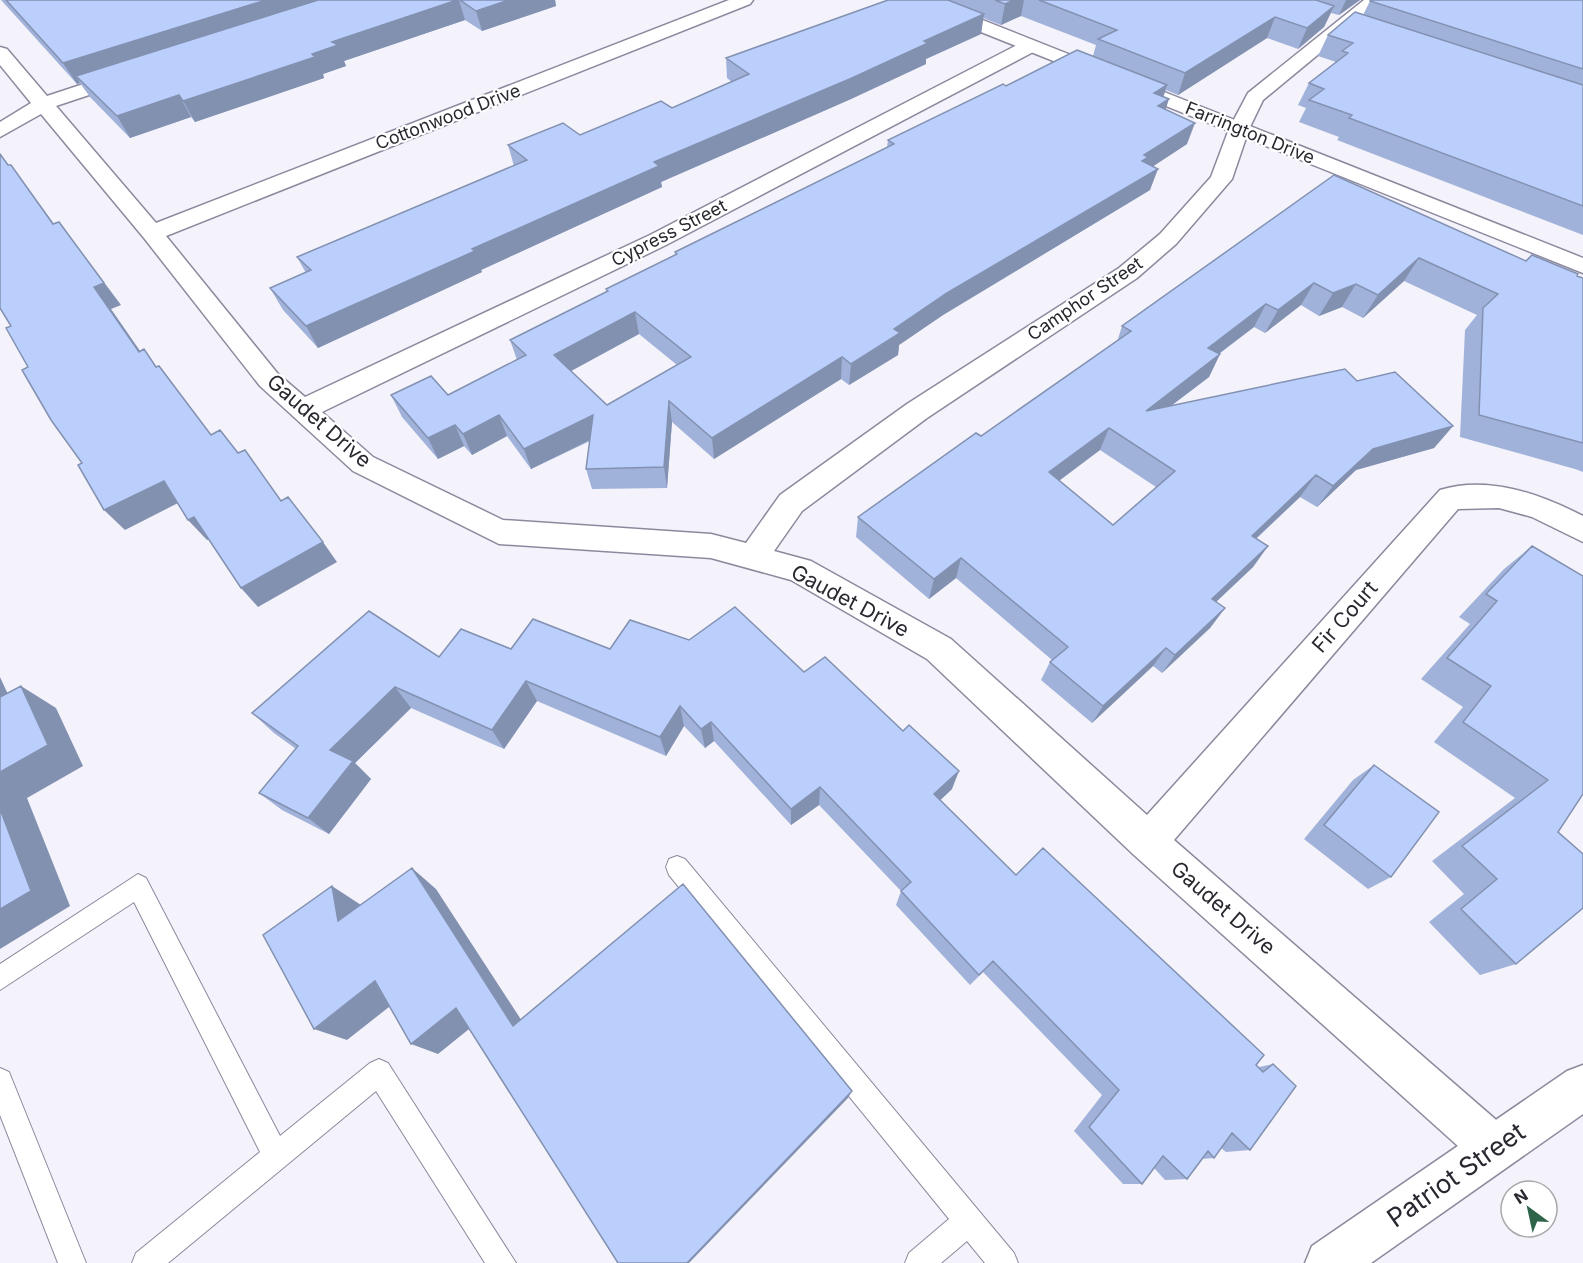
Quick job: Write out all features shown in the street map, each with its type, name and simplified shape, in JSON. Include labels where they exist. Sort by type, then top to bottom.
[{"type":"street","name":"Cottonwood Drive","points":[[152,233],[744,0]]},
{"type":"street","name":"Farrington Drive","points":[[917,0],[1583,266]]},
{"type":"street","name":"Camphor Street","points":[[752,558],[790,503],[917,411],[1128,273],[1168,239],[1221,179],[1239,129],[1255,98],[1375,0]]},
{"type":"street","name":"Cypress Street","points":[[302,410],[658,240],[1030,46]]},
{"type":"street","name":"Gaudet Drive","points":[[0,53],[152,233],[269,380],[363,464],[499,532],[711,546],[800,570],[939,649],[1148,842],[1494,1148]]},
{"type":"street","points":[[0,131],[43,104],[142,71]]},
{"type":"street","name":"Fir Court","points":[[1148,842],[1450,498],[1499,497],[1541,508],[1583,530]]},
{"type":"street","name":"Patriot Street","points":[[1329,1263],[1583,1087]]},
{"type":"lane","points":[[678,867],[1004,1263]]},
{"type":"lane","points":[[0,978],[138,886],[276,1156]]},
{"type":"lane","points":[[146,1263],[379,1072],[502,1263]]},
{"type":"lane","points":[[0,1081],[72,1263]]},
{"type":"lane","points":[[918,1263],[969,1221]]},
{"type":"building","points":[[6,0],[266,0],[63,63]]},
{"type":"building","points":[[318,0],[457,0],[332,42],[338,45],[312,54],[315,57],[183,101],[179,95],[117,116],[76,76]]},
{"type":"building","points":[[460,0],[509,0],[476,11]]},
{"type":"building","points":[[888,0],[948,0],[984,14],[924,41],[928,43],[852,78],[654,162],[659,166],[306,326],[270,288],[311,270],[297,257],[527,160],[508,145],[563,123],[580,135],[661,101],[672,108],[749,74],[726,58]]},
{"type":"building","points":[[995,0],[1014,0],[1005,4]]},
{"type":"building","points":[[1039,0],[1316,0],[1334,6],[1307,28],[1275,17],[1185,73],[1098,39],[1117,30]]},
{"type":"building","points":[[1583,0],[1583,69],[1370,1]]},
{"type":"building","points":[[1355,12],[1583,85],[1583,206],[1349,118],[1352,115],[1309,100],[1324,89],[1309,83],[1348,53],[1342,51],[1353,43],[1328,35]]},
{"type":"building","points":[[1077,50],[1167,85],[1154,93],[1169,99],[1158,106],[1195,123],[1144,155],[1148,157],[1142,161],[1158,169],[947,293],[894,329],[900,333],[851,364],[842,357],[712,438],[669,401],[664,467],[586,469],[593,415],[524,449],[499,415],[463,434],[455,425],[428,438],[391,395],[431,376],[448,395],[526,355],[510,340],[608,291],[606,289],[677,254],[675,252],[894,144],[888,140],[1003,84],[1006,86]],"holes":[[[635,312],[691,357],[607,405],[554,355]]]},
{"type":"building","points":[[0,154],[8,165],[11,165],[53,224],[59,222],[104,283],[94,287],[139,352],[144,349],[156,367],[159,366],[211,435],[220,430],[238,453],[245,450],[281,501],[288,497],[323,542],[241,588],[194,517],[188,520],[164,481],[104,510],[78,465],[82,463],[51,420],[22,370],[28,367],[6,328],[11,326],[0,308]]},
{"type":"building","points":[[1334,175],[1526,261],[1532,255],[1583,278],[1583,443],[1479,415],[1483,308],[1498,294],[1419,258],[1378,295],[1356,284],[1333,293],[1314,283],[1278,310],[1266,304],[1208,348],[1220,354],[1146,411],[1345,369],[1357,381],[1395,372],[1453,426],[1373,449],[1333,486],[1316,475],[1252,536],[1268,546],[1212,599],[1225,608],[1175,655],[1166,648],[1103,706],[1050,662],[1068,647],[961,558],[934,579],[858,517],[976,433],[981,436],[1131,331],[1122,326]],"holes":[[[1109,428],[1175,471],[1113,525],[1049,472]]]},
{"type":"building","points":[[1532,546],[1583,576],[1583,794],[1558,832],[1583,854],[1583,908],[1516,964],[1461,909],[1497,879],[1462,846],[1548,780],[1463,722],[1491,686],[1447,658],[1497,601],[1486,594]]},
{"type":"building","points":[[735,607],[804,672],[825,657],[903,731],[909,725],[959,771],[934,794],[1016,875],[1043,848],[1264,1055],[1256,1065],[1263,1072],[1273,1064],[1296,1086],[1250,1150],[1232,1133],[1214,1158],[1208,1151],[1187,1179],[1163,1156],[1142,1184],[1089,1127],[1119,1090],[993,961],[979,975],[901,891],[911,882],[820,787],[791,809],[711,722],[701,729],[680,706],[660,737],[526,681],[492,730],[395,687],[330,750],[353,761],[308,818],[259,793],[298,746],[252,713],[369,611],[439,657],[461,629],[511,649],[533,619],[610,649],[630,620],[689,640]]},
{"type":"building","points":[[21,686],[48,745],[0,772],[0,697]]},
{"type":"building","points":[[1374,765],[1439,812],[1391,877],[1324,825]]},
{"type":"building","points":[[0,809],[31,891],[0,909]]},
{"type":"building","points":[[412,868],[513,1026],[683,884],[852,1091],[687,1263],[618,1263],[456,1008],[411,1044],[375,981],[314,1029],[263,935],[332,886],[338,921]]}]
